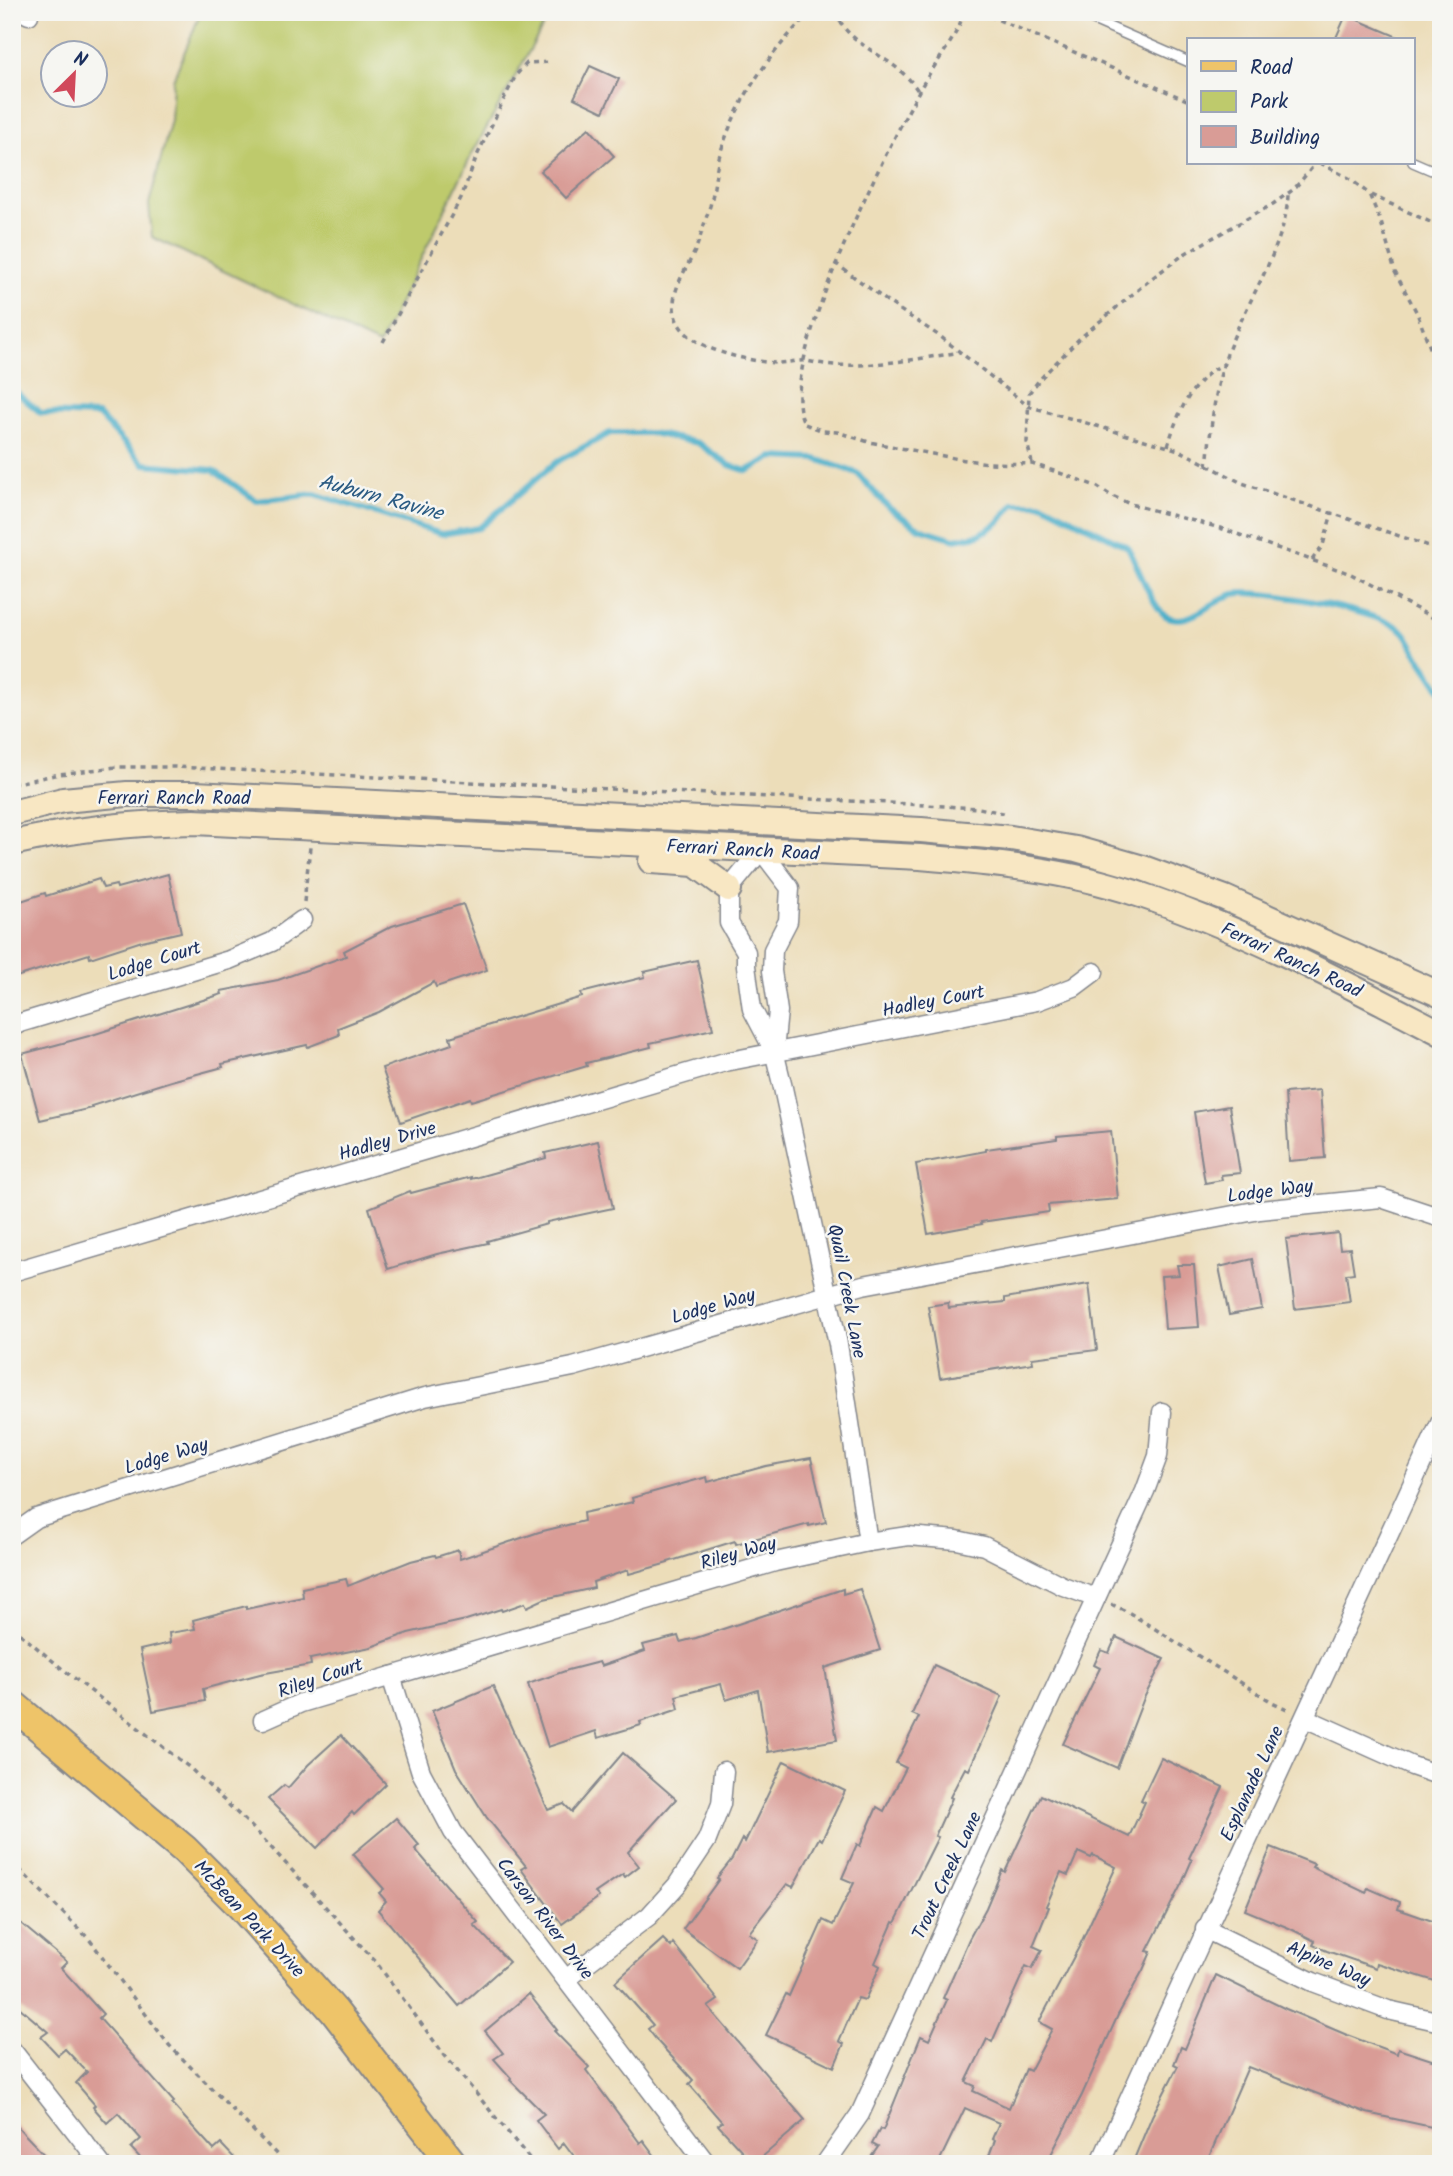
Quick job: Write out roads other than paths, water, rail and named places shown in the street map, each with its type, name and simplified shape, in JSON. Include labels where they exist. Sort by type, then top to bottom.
[{"type":"main road","name":"Ferrari Ranch Road","points":[[12,813],[63,800],[89,797],[195,794],[965,833],[1076,849],[1143,868],[1225,898],[1441,995]]},
{"type":"main road","name":"Ferrari Ranch Road","points":[[12,843],[69,830],[129,823],[194,822],[920,858],[1008,865],[1072,876],[1134,892],[1286,953],[1441,1033]]},
{"type":"main road","points":[[761,822],[761,850]]},
{"type":"main road","points":[[453,835],[573,856],[695,864],[729,889]]},
{"type":"main road","name":"McBean Park Drive","points":[[12,1704],[186,1850],[241,1906],[334,2011],[453,2164]]},
{"type":"street","points":[[761,850],[790,888],[789,921],[773,950],[772,971],[778,1011],[774,1051],[752,1009],[746,952],[729,923],[729,889],[761,850]]},
{"type":"street","name":"Lodge Court","points":[[12,1027],[229,960],[272,942],[302,920]]},
{"type":"street","points":[[746,952],[773,950]]},
{"type":"street","name":"Hadley Court","points":[[774,1051],[1038,1001],[1074,987],[1094,972]]},
{"type":"street","name":"Hadley Drive","points":[[12,1272],[725,1062],[774,1051]]},
{"type":"street","name":"Quail Creek Lane","points":[[774,1051],[838,1344],[868,1542]]},
{"type":"street","name":"Lodge Way","points":[[12,1535],[36,1518],[425,1396],[573,1367],[863,1284],[1260,1210],[1381,1198],[1441,1218]]},
{"type":"street","name":"Trout Creek Lane","points":[[825,2164],[860,2113],[1145,1491],[1158,1455],[1162,1412]]},
{"type":"street","name":"Esplanade Lane","points":[[1100,2164],[1205,1928],[1436,1446],[1441,1421]]},
{"type":"street","name":"Riley Way","points":[[391,1676],[775,1562],[908,1536],[957,1540],[984,1546],[1063,1586],[1096,1598]]},
{"type":"street","name":"Riley Court","points":[[263,1720],[301,1703],[391,1676]]},
{"type":"street","name":"Carson River Drive","points":[[391,1676],[421,1772],[453,1832],[707,2164]]},
{"type":"street","points":[[1305,1717],[1412,1766],[1441,1776]]},
{"type":"street","points":[[566,1979],[649,1916],[677,1885],[707,1840],[722,1804],[724,1771]]},
{"type":"street","name":"Alpine Way","points":[[1205,1928],[1313,1982],[1388,2010],[1441,2022]]},
{"type":"street","points":[[12,2050],[101,2164]]},
{"type":"lane","points":[[1075,12],[1187,61]]},
{"type":"lane","points":[[1414,162],[1441,174]]},
{"type":"waterway","name":"Auburn Ravine","points":[[12,389],[41,413],[98,415],[144,464],[213,470],[257,501],[315,494],[442,534],[479,528],[556,462],[610,433],[652,433],[698,443],[729,465],[747,471],[773,457],[816,459],[857,473],[889,508],[919,528],[955,539],[979,535],[998,523],[1014,504],[1043,504],[1128,547],[1150,595],[1166,616],[1175,619],[1192,616],[1226,597],[1248,593],[1294,598],[1349,610],[1392,624],[1403,631],[1441,690]]}]
